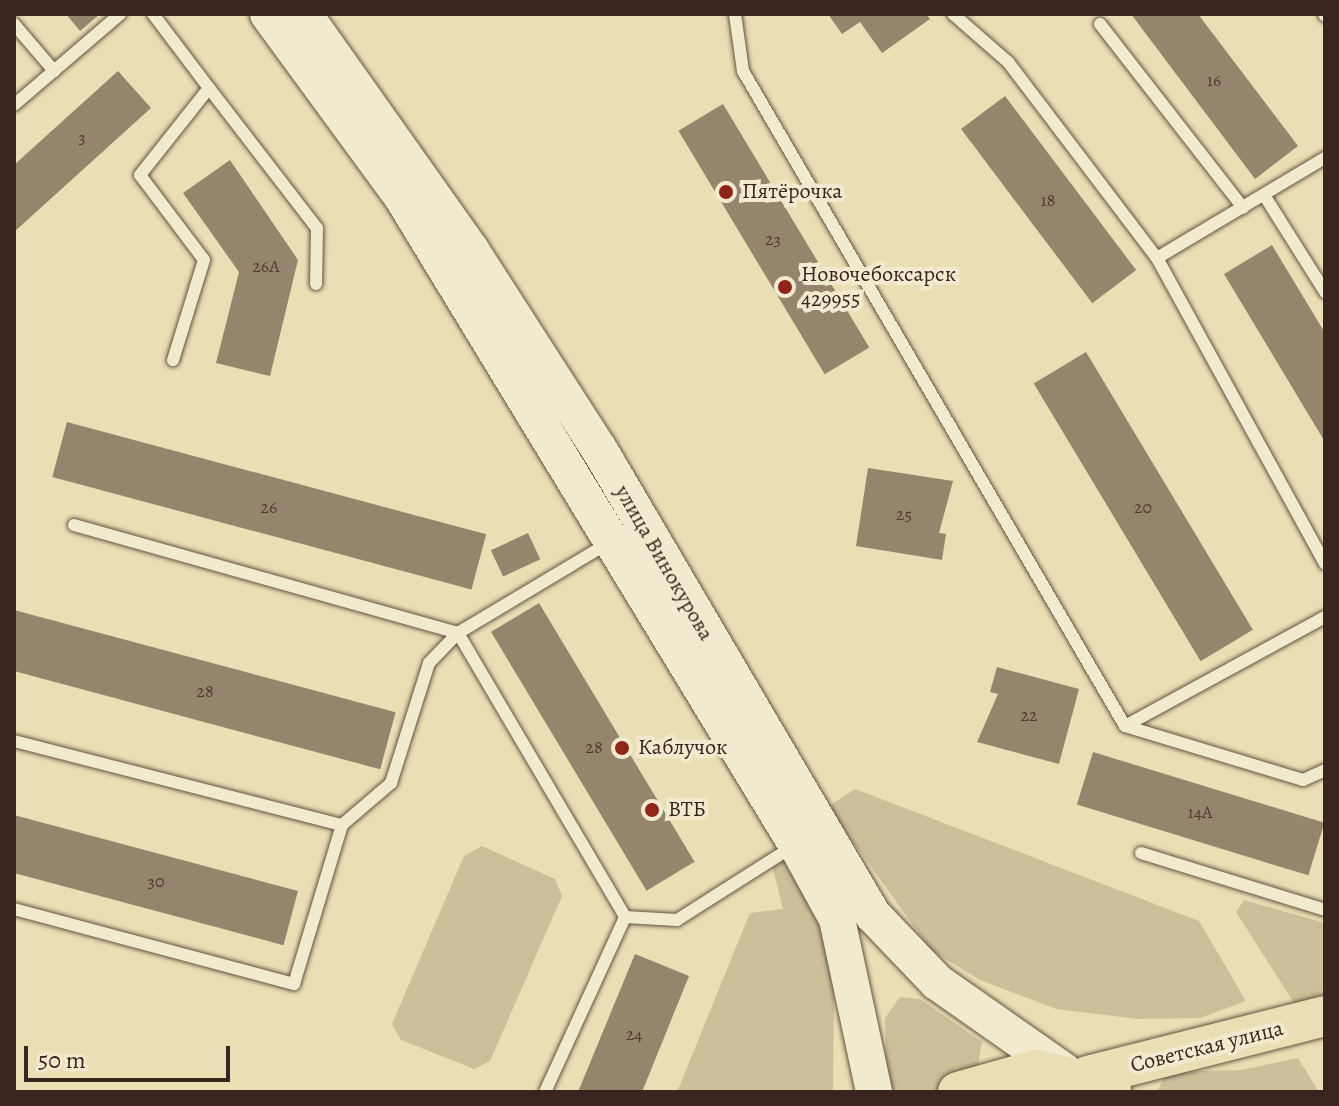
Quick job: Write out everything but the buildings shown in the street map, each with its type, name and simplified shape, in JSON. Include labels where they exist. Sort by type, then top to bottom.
[{"type":"main road","name":"улица Винокурова","points":[[268,14],[402,197],[614,540],[796,844],[837,919],[874,1092]]},
{"type":"main road","name":"улица Винокурова","points":[[304,14],[471,250],[599,449],[873,915],[937,982],[1091,1080]]},
{"type":"main road","name":"Советская улица","points":[[958,1092],[1014,1072],[1091,1080],[1325,1016]]},
{"type":"lane","points":[[14,105],[120,14]]},
{"type":"lane","points":[[153,14],[317,228],[316,284]]},
{"type":"lane","points":[[735,14],[743,71],[1125,726],[1303,780],[1325,770]]},
{"type":"lane","points":[[953,14],[1008,62],[1157,258],[1325,564]]},
{"type":"lane","points":[[14,24],[54,71]]},
{"type":"lane","points":[[1100,24],[1243,208]]},
{"type":"lane","points":[[173,360],[204,260],[140,175],[209,88]]},
{"type":"lane","points":[[1157,258],[1325,158]]},
{"type":"lane","points":[[1264,195],[1325,292]]},
{"type":"lane","points":[[74,525],[458,633],[625,917]]},
{"type":"lane","points":[[14,909],[294,984],[342,825],[391,783],[429,663],[458,633],[614,540]]},
{"type":"lane","points":[[1125,726],[1325,617]]},
{"type":"lane","points":[[14,741],[342,825]]},
{"type":"lane","points":[[625,917],[677,920],[796,844]]},
{"type":"lane","points":[[1141,853],[1325,910]]},
{"type":"lane","points":[[545,1092],[625,917]]},
{"type":"shaded area","points":[[855,789],[1199,921],[1246,1001],[1200,1018],[1138,1019],[1056,1009],[980,980],[931,950],[828,807]]},
{"type":"shaded area","points":[[482,846],[555,879],[562,896],[490,1061],[474,1069],[401,1040],[392,1024],[464,856]]},
{"type":"shaded area","points":[[792,855],[819,911],[834,995],[833,1092],[677,1092],[750,913],[783,909],[772,865]]},
{"type":"shaded area","points":[[1244,900],[1325,923],[1325,1000],[1296,1006],[1236,912]]},
{"type":"shaded area","points":[[900,997],[920,999],[982,1042],[978,1066],[934,1092],[887,1092],[885,1018]]},
{"type":"shaded area","points":[[1298,1058],[1319,1092],[1157,1092],[1167,1072],[1241,1070]]},
{"type":"place","name":"Пятёрочка","points":[[726,192]]},
{"type":"place","name":"Новочебоксарск 429955","points":[[785,287]]},
{"type":"place","name":"Каблучок","points":[[622,748]]},
{"type":"place","name":"ВТБ","points":[[652,810]]}]
